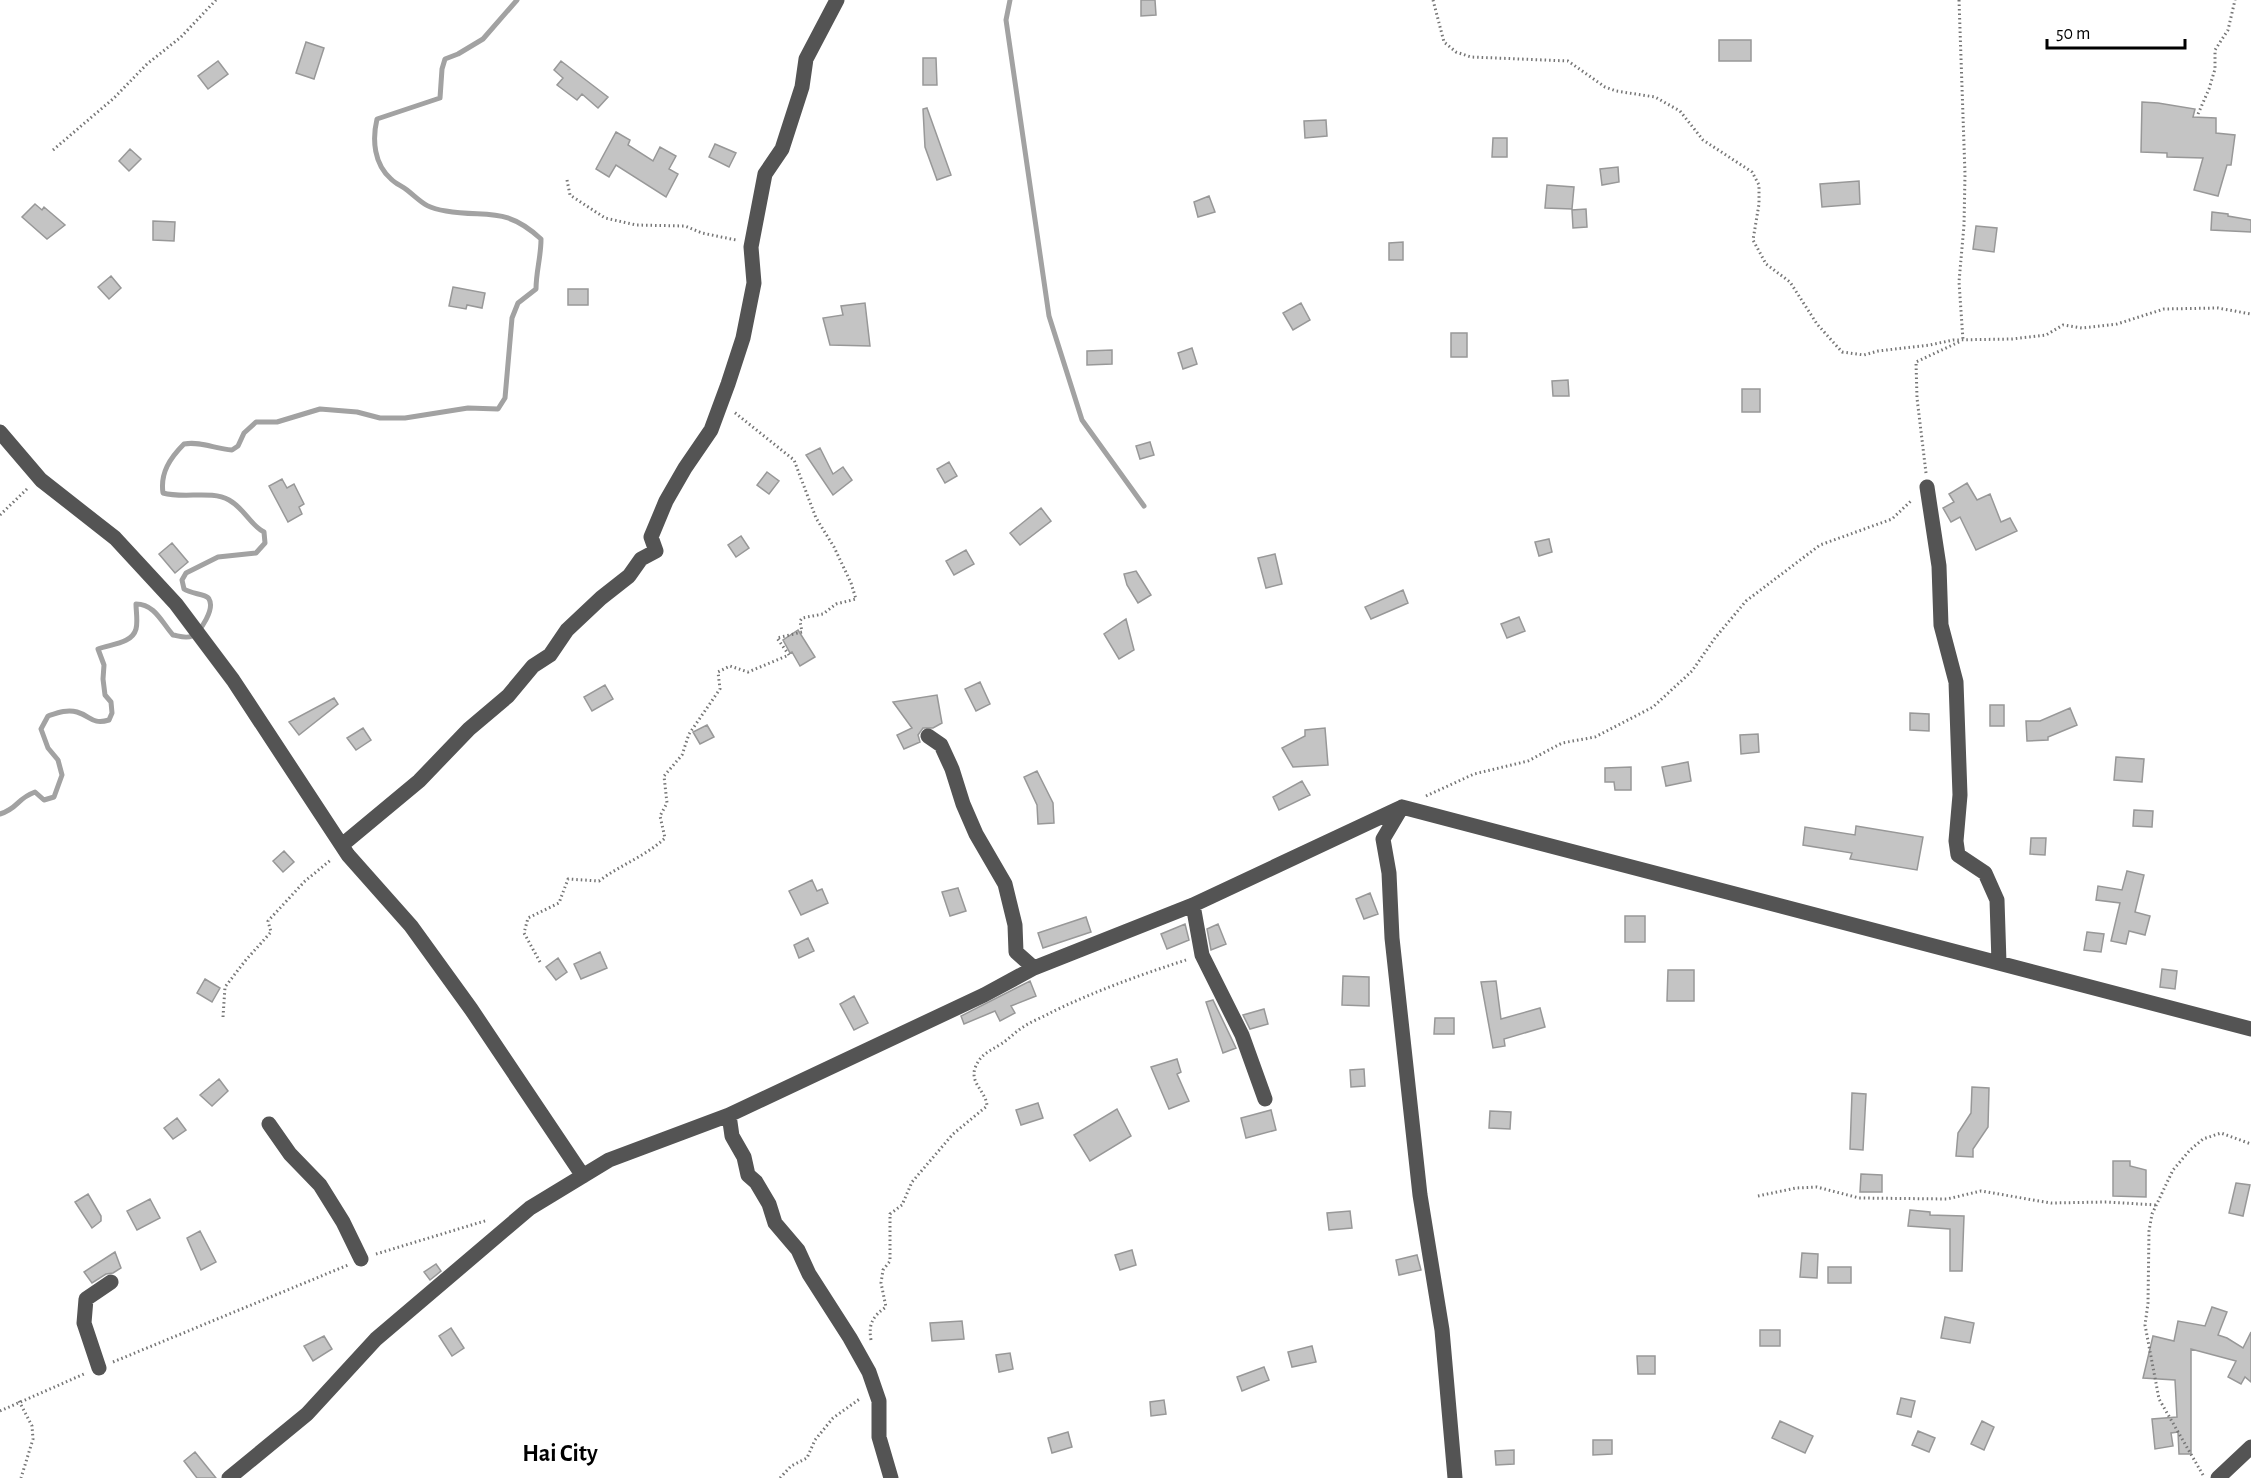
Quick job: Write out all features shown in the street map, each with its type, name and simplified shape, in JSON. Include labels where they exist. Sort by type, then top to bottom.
[{"type":"street","points":[[342,845],[418,781],[469,729],[508,696],[533,666],[550,656],[567,630],[601,598],[629,576],[641,559],[656,551],[651,537],[666,501],[711,430],[743,338],[754,283],[751,247],[765,174],[782,149],[802,87],[806,59],[837,0]]},
{"type":"street","points":[[0,432],[37,476],[115,538],[176,604],[233,680],[348,855],[411,926],[451,981],[583,1176]]},
{"type":"street","points":[[1927,487],[1939,566],[1941,625],[1956,682],[1960,795],[1956,841],[1958,855],[1985,873],[1997,900],[1999,963]]},
{"type":"street","points":[[928,736],[943,749],[976,834],[1005,884],[1015,925],[1016,952],[1034,968]]},
{"type":"street","points":[[1402,807],[1383,839],[1389,873],[1392,938],[1420,1196],[1442,1330],[1455,1478]]},
{"type":"street","points":[[229,1478],[307,1414],[376,1339],[520,1215],[609,1160],[729,1115],[984,995],[1034,968],[1193,905],[1402,807],[2251,1029]]},
{"type":"street","points":[[1193,905],[1202,955],[1242,1035],[1265,1099]]},
{"type":"street","points":[[729,1115],[732,1136],[744,1157],[748,1175],[756,1182],[769,1204],[775,1223],[798,1250],[809,1274],[863,1361],[879,1401],[879,1437],[891,1478]]},
{"type":"street","points":[[269,1124],[295,1161],[320,1185],[343,1222],[361,1259]]},
{"type":"street","points":[[99,1368],[84,1323],[86,1299],[111,1282]]},
{"type":"street","points":[[2218,1478],[2251,1447]]},
{"type":"path","points":[[53,150],[114,98],[153,58],[182,37],[216,0]]},
{"type":"path","points":[[1432,0],[1444,42],[1456,52],[1471,57],[1568,61],[1605,87],[1655,97],[1680,111],[1703,140],[1752,172],[1759,184],[1759,204],[1753,240],[1766,264],[1790,282],[1817,324],[1842,352],[1864,355],[1878,351],[1963,340],[2012,339],[2046,335],[2063,325],[2082,328],[2117,324],[2164,309],[2218,308],[2251,314]]},
{"type":"path","points":[[1959,0],[1965,174],[1964,225],[1959,282],[1963,340]]},
{"type":"path","points":[[2198,114],[2215,69],[2215,50],[2228,30],[2235,0]]},
{"type":"path","points":[[567,180],[570,195],[605,218],[636,225],[685,226],[702,233],[733,238],[751,247]]},
{"type":"path","points":[[1402,807],[1474,774],[1528,761],[1562,743],[1595,737],[1653,707],[1692,671],[1746,601],[1820,545],[1892,519],[1927,487],[1917,398],[1916,362],[1963,340]]},
{"type":"path","points":[[540,962],[524,933],[528,918],[559,903],[568,879],[599,881],[616,868],[657,846],[665,838],[660,816],[667,803],[664,776],[682,755],[688,734],[720,689],[718,672],[730,666],[748,672],[789,655],[777,639],[802,632],[800,621],[802,618],[823,614],[836,604],[856,599],[834,547],[816,518],[794,460],[721,402]]},
{"type":"path","points":[[0,515],[26,491],[37,476]]},
{"type":"path","points":[[223,1017],[225,987],[270,932],[268,921],[305,881],[334,858],[342,845]]},
{"type":"path","points":[[872,1343],[869,1332],[871,1321],[886,1307],[881,1283],[883,1270],[890,1261],[890,1214],[902,1205],[912,1182],[953,1134],[987,1106],[986,1098],[974,1081],[974,1071],[981,1056],[991,1048],[999,1046],[1023,1027],[1071,1003],[1134,977],[1202,955]]},
{"type":"path","points":[[2205,1478],[2159,1399],[2145,1325],[2148,1303],[2148,1231],[2156,1204],[2173,1170],[2203,1139],[2222,1132],[2251,1144]]},
{"type":"path","points":[[1758,1196],[1796,1188],[1817,1187],[1859,1198],[1947,1199],[1981,1191],[2051,1203],[2156,1204]]},
{"type":"path","points":[[0,1411],[19,1401],[361,1259],[496,1218]]},
{"type":"path","points":[[780,1478],[791,1467],[807,1458],[815,1440],[833,1418],[875,1388]]},
{"type":"path","points":[[19,1401],[32,1426],[33,1439],[21,1478]]},
{"type":"building","points":[[1141,0],[1155,0],[1156,15],[1141,16]]},
{"type":"building","points":[[1719,40],[1751,40],[1751,61],[1719,61]]},
{"type":"building","points":[[306,42],[324,48],[314,79],[296,73]]},
{"type":"building","points":[[923,58],[936,58],[937,85],[923,85]]},
{"type":"building","points":[[218,61],[228,74],[208,89],[198,76]]},
{"type":"building","points":[[561,61],[608,97],[598,108],[582,94],[577,100],[557,85],[563,78],[554,70]]},
{"type":"building","points":[[2142,102],[2195,109],[2193,117],[2216,118],[2216,133],[2235,135],[2231,165],[2227,165],[2218,196],[2194,190],[2203,158],[2167,157],[2167,153],[2141,152]]},
{"type":"building","points":[[927,108],[951,175],[937,180],[925,147],[923,109]]},
{"type":"building","points":[[1326,120],[1327,136],[1305,138],[1304,121]]},
{"type":"building","points":[[616,132],[630,140],[628,145],[653,161],[660,147],[676,156],[669,169],[678,174],[666,197],[616,165],[609,177],[596,169]]},
{"type":"building","points":[[1493,138],[1507,138],[1507,157],[1492,157]]},
{"type":"building","points":[[715,144],[736,153],[729,167],[709,157]]},
{"type":"building","points":[[130,149],[141,159],[129,171],[119,161]]},
{"type":"building","points":[[1618,167],[1619,182],[1602,185],[1600,169]]},
{"type":"building","points":[[1859,181],[1860,204],[1822,207],[1820,184]]},
{"type":"building","points":[[1547,185],[1574,187],[1572,209],[1545,208]]},
{"type":"building","points":[[1209,196],[1215,212],[1198,217],[1194,202]]},
{"type":"building","points":[[35,204],[42,210],[44,207],[65,225],[47,239],[22,217]]},
{"type":"building","points":[[1586,209],[1587,227],[1573,228],[1572,210]]},
{"type":"building","points":[[2212,212],[2251,220],[2251,232],[2211,230]]},
{"type":"building","points":[[153,221],[175,222],[174,241],[153,240]]},
{"type":"building","points":[[1976,226],[1997,228],[1994,252],[1973,249]]},
{"type":"building","points":[[1403,242],[1403,260],[1389,260],[1389,243]]},
{"type":"building","points":[[111,276],[121,288],[109,299],[98,287]]},
{"type":"building","points":[[453,287],[485,293],[482,308],[467,305],[466,309],[449,306]]},
{"type":"building","points":[[568,289],[588,289],[588,305],[568,305]]},
{"type":"building","points":[[865,303],[870,346],[830,345],[823,318],[843,315],[841,306]]},
{"type":"building","points":[[1301,303],[1310,320],[1293,330],[1283,313]]},
{"type":"building","points":[[1451,333],[1467,333],[1467,357],[1451,357]]},
{"type":"building","points":[[1192,348],[1197,364],[1183,369],[1178,353]]},
{"type":"building","points":[[1112,350],[1112,364],[1087,365],[1087,351]]},
{"type":"building","points":[[1568,380],[1569,396],[1553,396],[1552,381]]},
{"type":"building","points":[[1742,389],[1760,389],[1760,412],[1742,412]]},
{"type":"building","points":[[1150,442],[1154,455],[1140,459],[1136,446]]},
{"type":"building","points":[[820,448],[833,474],[843,467],[852,480],[833,495],[806,455]]},
{"type":"building","points":[[949,462],[957,476],[945,483],[937,469]]},
{"type":"building","points":[[767,472],[779,481],[769,494],[757,485]]},
{"type":"building","points":[[282,479],[287,488],[294,484],[304,504],[299,507],[302,514],[288,522],[269,486]]},
{"type":"building","points":[[1967,483],[1977,500],[1990,494],[2001,522],[2010,518],[2017,531],[1976,550],[1960,517],[1951,522],[1943,508],[1954,502],[1949,494]]},
{"type":"building","points":[[1041,508],[1051,521],[1020,545],[1010,533]]},
{"type":"building","points":[[741,536],[749,548],[736,557],[728,545]]},
{"type":"building","points":[[1549,539],[1552,552],[1539,556],[1535,542]]},
{"type":"building","points":[[172,543],[188,562],[175,573],[159,554]]},
{"type":"building","points":[[966,550],[974,564],[954,575],[946,561]]},
{"type":"building","points":[[1275,554],[1282,584],[1266,588],[1258,558]]},
{"type":"building","points":[[1136,571],[1151,595],[1138,603],[1127,585],[1124,574]]},
{"type":"building","points":[[1403,590],[1408,603],[1371,619],[1365,607]]},
{"type":"building","points":[[1519,617],[1525,631],[1507,638],[1501,624]]},
{"type":"building","points":[[1126,619],[1134,650],[1119,659],[1104,634]]},
{"type":"building","points":[[798,630],[815,657],[800,666],[783,640]]},
{"type":"building","points":[[980,682],[990,704],[976,711],[965,689]]},
{"type":"building","points":[[605,685],[613,699],[592,711],[584,697]]},
{"type":"building","points":[[937,695],[942,723],[933,728],[923,728],[918,735],[920,742],[904,749],[897,735],[912,728],[893,702]]},
{"type":"building","points":[[334,698],[338,704],[299,735],[289,722]]},
{"type":"building","points":[[1990,705],[2004,705],[2004,726],[1990,726]]},
{"type":"building","points":[[2070,708],[2077,725],[2048,737],[2048,740],[2027,741],[2026,721],[2040,721]]},
{"type":"building","points":[[1910,713],[1929,714],[1929,731],[1910,730]]},
{"type":"building","points":[[707,725],[714,737],[700,744],[693,732]]},
{"type":"building","points":[[363,728],[371,740],[356,750],[347,738]]},
{"type":"building","points":[[1325,728],[1328,765],[1293,767],[1282,748],[1305,736],[1305,730]]},
{"type":"building","points":[[1758,734],[1759,752],[1741,754],[1740,735]]},
{"type":"building","points":[[2116,757],[2144,759],[2142,782],[2114,780]]},
{"type":"building","points":[[1688,762],[1691,781],[1666,786],[1662,767]]},
{"type":"building","points":[[1631,767],[1631,790],[1615,790],[1614,782],[1605,782],[1605,768]]},
{"type":"building","points":[[1037,771],[1053,803],[1054,823],[1038,824],[1037,805],[1024,777]]},
{"type":"building","points":[[1302,781],[1310,795],[1279,810],[1273,797]]},
{"type":"building","points":[[2134,810],[2153,811],[2152,827],[2133,826]]},
{"type":"building","points":[[1856,826],[1923,837],[1917,870],[1850,859],[1852,853],[1803,845],[1805,827],[1855,835]]},
{"type":"building","points":[[2031,838],[2046,838],[2045,855],[2030,854]]},
{"type":"building","points":[[284,851],[294,862],[283,872],[273,861]]},
{"type":"building","points":[[2127,871],[2144,875],[2135,912],[2150,916],[2145,935],[2129,931],[2126,944],[2111,941],[2120,903],[2096,900],[2098,886],[2122,890]]},
{"type":"building","points":[[812,880],[817,891],[822,889],[828,903],[801,915],[789,891]]},
{"type":"building","points":[[958,888],[966,911],[950,916],[942,892]]},
{"type":"building","points":[[1370,893],[1378,914],[1364,919],[1356,899]]},
{"type":"building","points":[[1625,916],[1645,916],[1645,942],[1625,942]]},
{"type":"building","points":[[1086,917],[1091,932],[1043,948],[1038,933]]},
{"type":"building","points":[[1185,924],[1189,940],[1167,949],[1161,934]]},
{"type":"building","points":[[1218,924],[1226,944],[1211,950],[1207,929]]},
{"type":"building","points":[[2087,932],[2104,934],[2101,952],[2084,950]]},
{"type":"building","points":[[808,938],[814,951],[799,958],[794,945]]},
{"type":"building","points":[[600,952],[607,968],[581,979],[574,964]]},
{"type":"building","points":[[558,958],[567,972],[556,980],[546,967]]},
{"type":"building","points":[[2162,969],[2177,971],[2175,989],[2160,987]]},
{"type":"building","points":[[1668,970],[1694,970],[1694,1001],[1667,1001]]},
{"type":"building","points":[[1343,976],[1369,977],[1369,1006],[1342,1005]]},
{"type":"building","points":[[205,979],[220,988],[212,1002],[197,993]]},
{"type":"building","points":[[1030,981],[1036,996],[1011,1006],[1015,1013],[1000,1021],[995,1011],[964,1024],[961,1016]]},
{"type":"building","points":[[1496,981],[1501,1019],[1540,1008],[1545,1027],[1504,1039],[1505,1046],[1493,1048],[1481,982]]},
{"type":"building","points":[[854,996],[868,1023],[854,1030],[840,1004]]},
{"type":"building","points":[[1213,1000],[1236,1048],[1223,1053],[1206,1002]]},
{"type":"building","points":[[1264,1009],[1268,1024],[1250,1029],[1243,1015]]},
{"type":"building","points":[[1435,1018],[1454,1018],[1454,1034],[1434,1034]]},
{"type":"building","points":[[1177,1059],[1181,1072],[1177,1074],[1189,1101],[1169,1109],[1151,1067]]},
{"type":"building","points":[[1364,1069],[1365,1086],[1351,1087],[1350,1070]]},
{"type":"building","points":[[219,1079],[228,1091],[212,1106],[200,1095]]},
{"type":"building","points":[[1972,1087],[1989,1088],[1988,1127],[1973,1149],[1973,1157],[1956,1156],[1958,1133],[1971,1113]]},
{"type":"building","points":[[1852,1093],[1866,1094],[1863,1150],[1850,1149]]},
{"type":"building","points":[[1038,1103],[1043,1118],[1021,1125],[1016,1110]]},
{"type":"building","points":[[1117,1109],[1131,1136],[1090,1161],[1074,1135]]},
{"type":"building","points":[[1271,1110],[1276,1130],[1246,1138],[1241,1118]]},
{"type":"building","points":[[1490,1111],[1511,1112],[1510,1129],[1489,1128]]},
{"type":"building","points":[[177,1118],[186,1130],[173,1139],[164,1128]]},
{"type":"building","points":[[2113,1161],[2130,1161],[2130,1166],[2146,1170],[2146,1197],[2113,1196]]},
{"type":"building","points":[[1861,1174],[1882,1175],[1882,1192],[1860,1192]]},
{"type":"building","points":[[2236,1183],[2250,1185],[2243,1216],[2229,1213]]},
{"type":"building","points":[[88,1194],[101,1216],[101,1221],[92,1228],[75,1202]]},
{"type":"building","points":[[150,1199],[160,1218],[137,1230],[127,1211]]},
{"type":"building","points":[[1910,1210],[1930,1212],[1930,1215],[1964,1216],[1962,1271],[1950,1271],[1950,1229],[1908,1226]]},
{"type":"building","points":[[1350,1211],[1352,1228],[1329,1230],[1327,1213]]},
{"type":"building","points":[[200,1231],[216,1262],[201,1270],[187,1238]]},
{"type":"building","points":[[1132,1250],[1136,1265],[1120,1270],[1115,1255]]},
{"type":"building","points":[[115,1252],[121,1268],[92,1283],[84,1272]]},
{"type":"building","points":[[1802,1253],[1818,1254],[1817,1278],[1800,1277]]},
{"type":"building","points":[[1417,1255],[1421,1270],[1399,1275],[1396,1260]]},
{"type":"building","points":[[436,1264],[441,1271],[430,1280],[424,1272]]},
{"type":"building","points":[[1828,1267],[1851,1267],[1851,1283],[1828,1283]]},
{"type":"building","points":[[2212,1307],[2227,1312],[2218,1335],[2243,1348],[2251,1332],[2251,1382],[2245,1377],[2241,1384],[2228,1377],[2236,1361],[2191,1349],[2191,1454],[2179,1454],[2178,1432],[2171,1433],[2173,1446],[2155,1449],[2152,1419],[2177,1417],[2175,1380],[2143,1378],[2153,1336],[2174,1341],[2178,1321],[2205,1326]]},
{"type":"building","points":[[1945,1317],[1974,1323],[1970,1343],[1941,1338]]},
{"type":"building","points":[[962,1321],[964,1339],[932,1341],[930,1323]]},
{"type":"building","points":[[451,1328],[464,1348],[452,1356],[439,1336]]},
{"type":"building","points":[[1760,1330],[1780,1330],[1780,1346],[1760,1346]]},
{"type":"building","points":[[324,1336],[332,1349],[313,1361],[304,1346]]},
{"type":"building","points":[[1312,1346],[1316,1362],[1292,1367],[1288,1352]]},
{"type":"building","points":[[1010,1353],[1013,1369],[999,1372],[996,1355]]},
{"type":"building","points":[[1637,1356],[1655,1356],[1655,1374],[1638,1374]]},
{"type":"building","points":[[1264,1367],[1269,1380],[1242,1391],[1237,1377]]},
{"type":"building","points":[[1901,1398],[1915,1401],[1911,1417],[1897,1414]]},
{"type":"building","points":[[1164,1400],[1166,1414],[1151,1416],[1150,1402]]},
{"type":"building","points":[[1780,1421],[1813,1436],[1805,1453],[1772,1438]]},
{"type":"building","points":[[1982,1421],[1994,1427],[1984,1450],[1971,1444]]},
{"type":"building","points":[[1918,1431],[1935,1438],[1929,1452],[1912,1445]]},
{"type":"building","points":[[1068,1432],[1072,1447],[1052,1453],[1048,1438]]},
{"type":"building","points":[[1593,1440],[1612,1440],[1612,1454],[1593,1455]]},
{"type":"building","points":[[1514,1450],[1514,1464],[1496,1465],[1495,1451]]},
{"type":"building","points":[[195,1452],[216,1478],[197,1478],[184,1461]]},
{"type":"waterway","points":[[0,814],[35,792],[44,800],[54,797],[62,775],[58,760],[48,748],[41,729],[48,716],[70,711],[95,721],[109,720],[112,713],[111,702],[105,695],[104,665],[98,649],[125,641],[134,634],[137,623],[136,604],[148,607],[158,615],[173,635],[192,636],[199,630],[209,614],[210,603],[208,597],[184,589],[182,580],[186,573],[218,557],[256,553],[265,543],[264,532],[229,500],[206,495],[163,493],[163,479],[167,466],[184,444],[232,450],[238,446],[244,433],[256,422],[277,422],[320,409],[357,412],[380,418],[405,418],[468,408],[498,409],[505,398],[512,318],[518,303],[536,289],[541,239],[506,217],[446,211],[424,204],[385,173],[378,159],[375,135],[377,119],[440,98],[445,59],[483,39],[517,0]]},
{"type":"waterway","points":[[1010,0],[1006,20],[1049,316],[1082,420],[1144,506]]},
{"type":"district","name":"Hai City","points":[[560,1454]]}]
